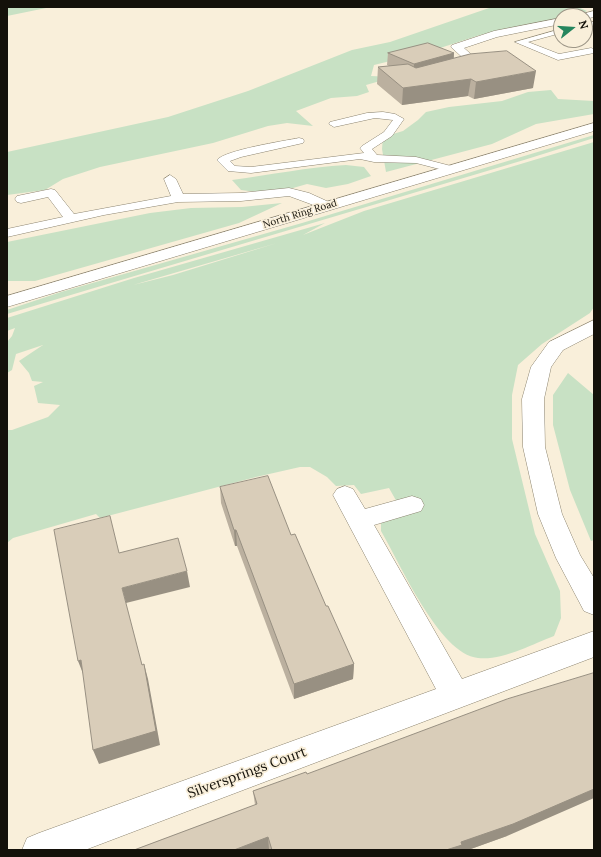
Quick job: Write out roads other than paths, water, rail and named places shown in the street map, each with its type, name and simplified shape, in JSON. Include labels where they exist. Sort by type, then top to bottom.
[{"type":"street","points":[[436,74],[464,66],[468,56],[456,47],[467,42],[490,35],[553,23]]},
{"type":"street","name":"North Ring Road","points":[[7,302],[594,127]]},
{"type":"street","points":[[594,326],[556,346],[541,367],[533,399],[534,447],[550,514],[569,558],[594,603]]},
{"type":"street","points":[[345,495],[455,696]]},
{"type":"street","points":[[360,520],[412,505]]},
{"type":"street","name":"Silversprings Court","points":[[40,850],[594,644]]},
{"type":"lane","points":[[553,33],[519,42],[558,57],[590,51]]},
{"type":"lane","points":[[334,124],[378,114],[390,114],[399,119],[388,134],[366,148],[374,159]]},
{"type":"lane","points":[[299,140],[238,154],[223,160],[232,169],[250,170],[341,157],[360,156],[374,159],[416,160],[451,169]]},
{"type":"lane","points":[[170,179],[178,198]]},
{"type":"lane","points":[[21,199],[51,192],[71,219]]},
{"type":"lane","points":[[7,233],[178,198],[242,197],[289,192],[305,196],[327,206]]}]
